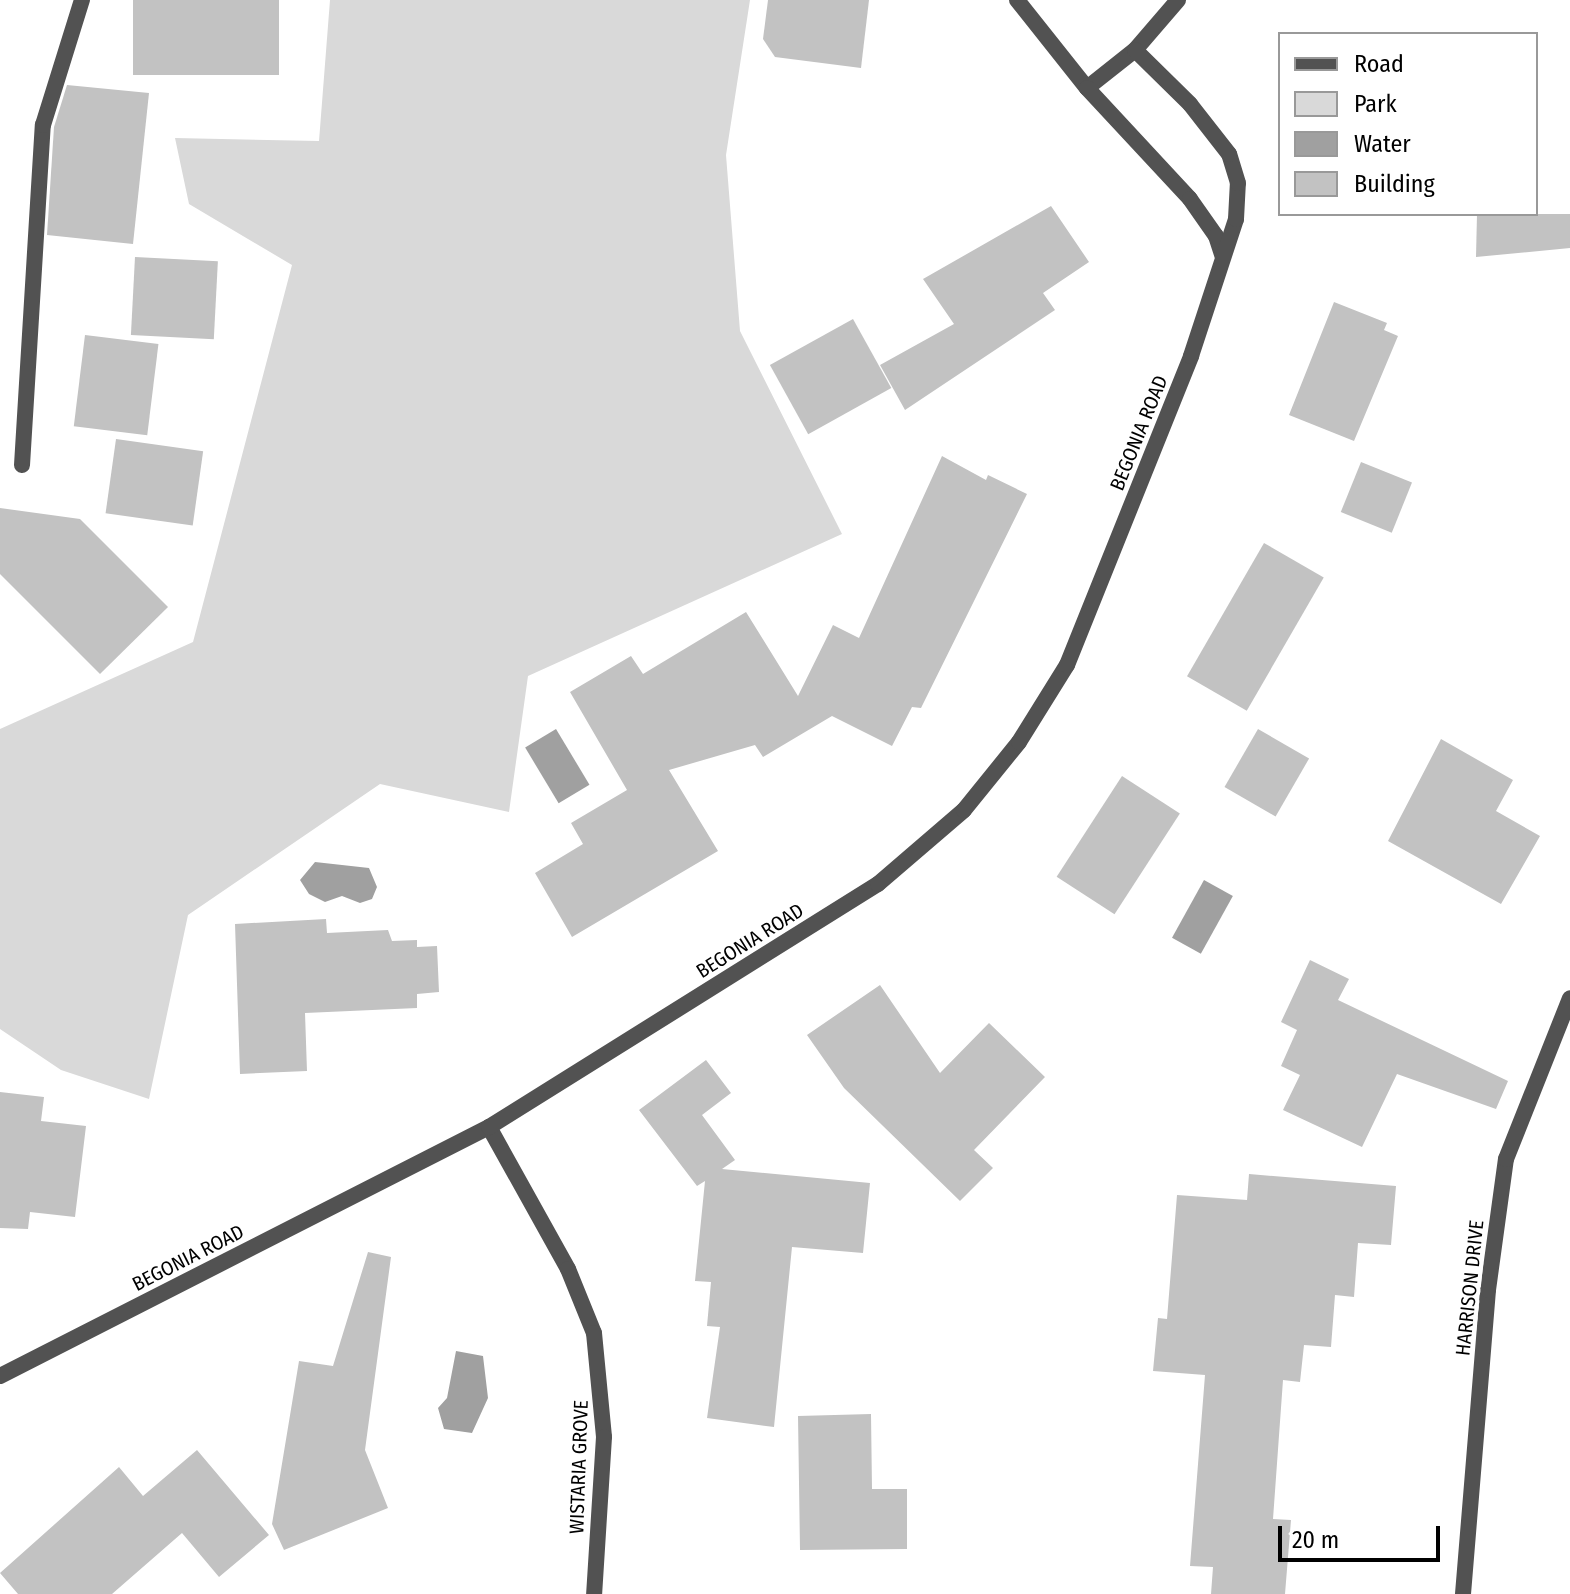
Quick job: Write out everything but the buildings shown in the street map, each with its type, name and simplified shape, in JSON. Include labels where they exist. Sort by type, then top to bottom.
[{"type":"street","points":[[22,465],[43,125],[82,0]]},
{"type":"street","points":[[1017,0],[1087,88],[1190,199],[1216,236],[1222,255]]},
{"type":"street","points":[[1087,88],[1135,50],[1178,0]]},
{"type":"street","name":"BEGONIA ROAD","points":[[0,1376],[489,1127],[878,884],[964,810],[1019,742],[1067,665],[1202,328],[1237,202],[1229,154],[1190,104],[1135,50]]},
{"type":"street","name":"HARRISON DRIVE","points":[[1463,1594],[1488,1290],[1506,1159],[1570,998]]},
{"type":"street","name":"WISTARIA GROVE","points":[[489,1127],[568,1269],[594,1333],[604,1437],[594,1594]]},
{"type":"green space","points":[[330,0],[750,0],[726,155],[740,331],[842,534],[528,676],[509,812],[380,784],[188,915],[149,1099],[61,1070],[0,1029],[0,729],[193,642],[292,265],[189,204],[175,138],[319,141]]},
{"type":"water","points":[[556,729],[589,785],[559,803],[525,748]]},
{"type":"water","points":[[315,862],[369,868],[377,887],[372,899],[360,903],[342,896],[325,902],[309,894],[300,880]]},
{"type":"water","points":[[1204,880],[1233,896],[1201,954],[1172,938]]},
{"type":"water","points":[[456,1351],[483,1356],[488,1398],[472,1433],[444,1429],[438,1408],[447,1398]]}]
